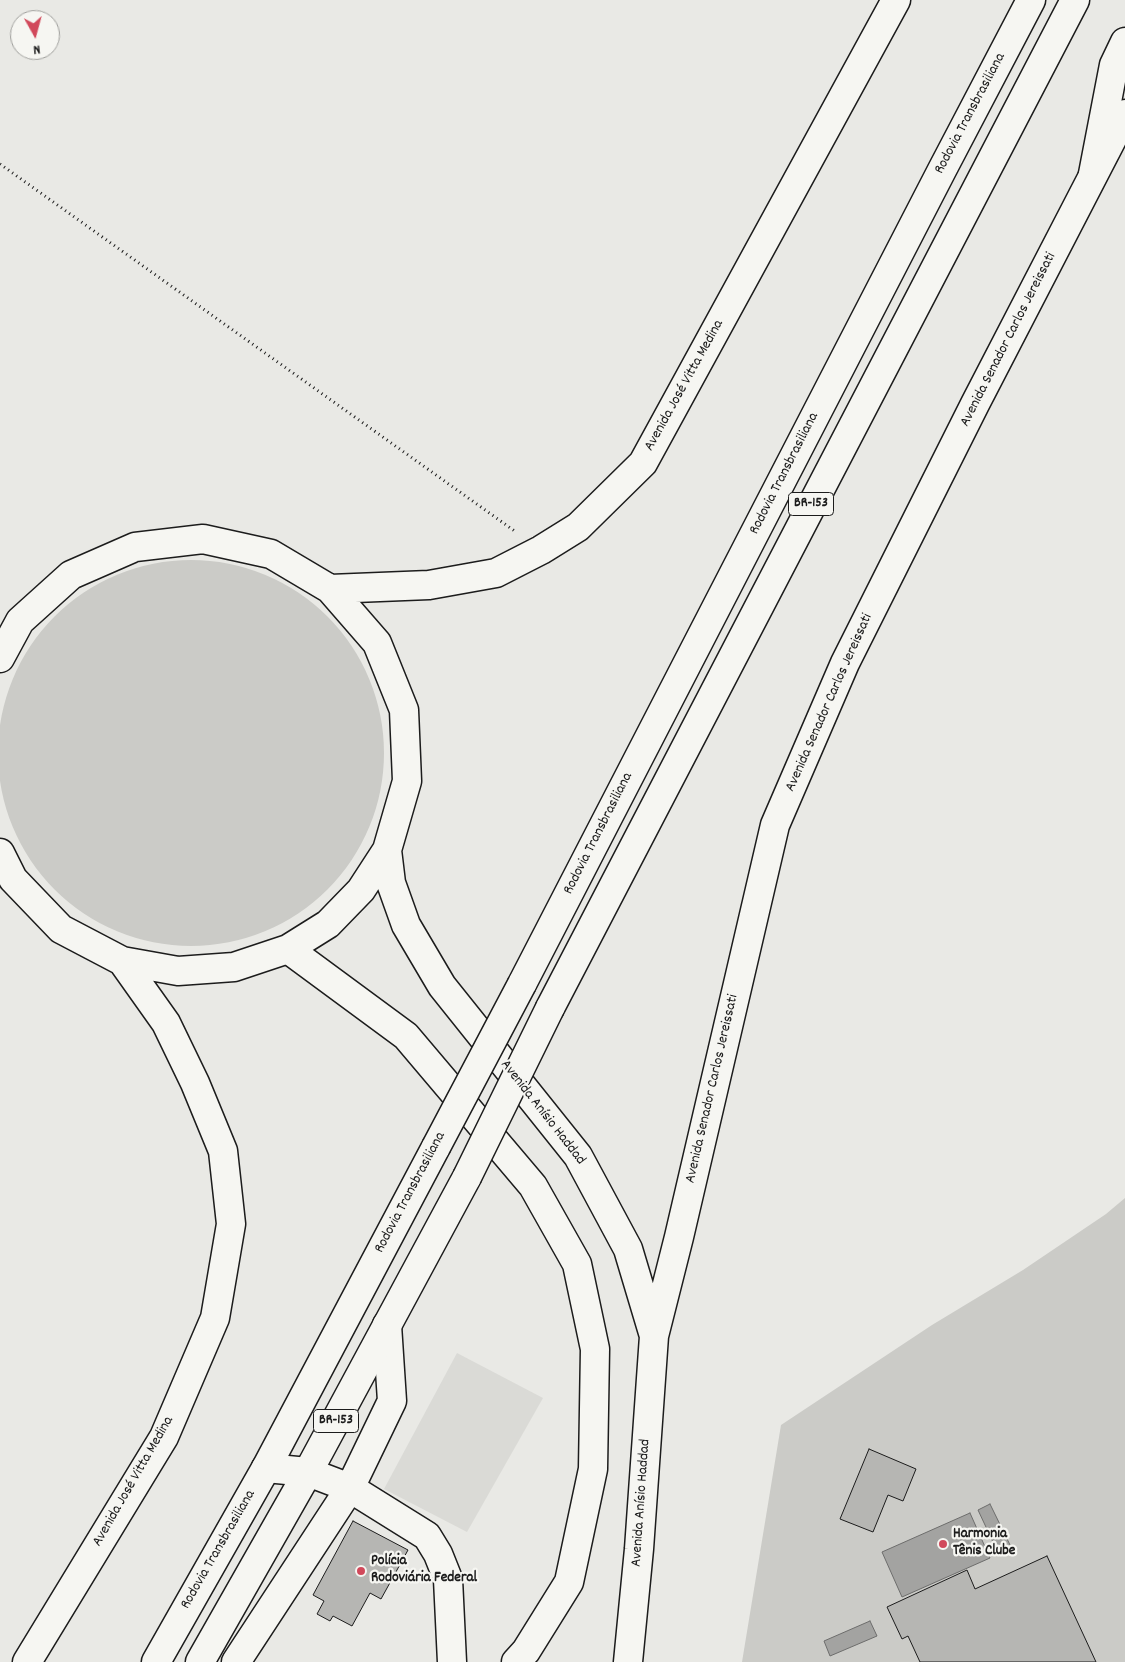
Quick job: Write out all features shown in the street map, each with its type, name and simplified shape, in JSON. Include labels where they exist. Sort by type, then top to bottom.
[{"type":"main road","name":"Avenida José Vitta Medina","points":[[330,589],[429,585],[496,573],[541,550],[578,527],[643,463],[896,0]]},
{"type":"main road","name":"Rodovia Transbrasiliana","points":[[156,1662],[266,1468],[522,984],[1031,0]]},
{"type":"main road","name":"BR-153","points":[[200,1662],[308,1472],[467,1177],[550,1008],[1075,0]]},
{"type":"main road","points":[[1093,174],[1114,65],[1125,42]]},
{"type":"main road","name":"Avenida Senador Carlos Jereissati","points":[[654,1336],[679,1237],[775,825],[845,663],[975,404],[1125,114]]},
{"type":"main road","points":[[0,658],[20,622],[72,575],[134,547],[203,539],[271,554],[330,589],[378,643],[404,710],[407,782],[386,850],[361,890],[328,924],[288,949],[234,967],[178,971],[122,961],[61,929],[13,879],[0,853]]},
{"type":"main road","name":"Avenida Anísio Haddad","points":[[386,850],[391,882],[406,925],[442,986],[578,1156],[628,1249],[654,1336],[639,1549],[628,1662]]},
{"type":"main road","points":[[288,949],[406,1036],[533,1186],[576,1264],[596,1349],[593,1469],[569,1582],[526,1651],[516,1662]]},
{"type":"main road","name":"Avenida José Vitta Medina","points":[[27,1662],[164,1437],[215,1318],[232,1224],[223,1151],[195,1083],[166,1023],[122,961]]},
{"type":"main road","points":[[236,1662],[350,1488],[392,1402],[387,1325]]},
{"type":"main road","points":[[266,1468],[308,1472],[350,1488],[427,1536],[438,1554],[448,1579],[452,1662]]},
{"type":"path","points":[[0,164],[541,550]]},
{"type":"shaded area","points":[[191,560],[229,564],[265,575],[298,593],[327,617],[351,646],[369,679],[380,715],[384,753],[380,791],[369,827],[351,860],[327,889],[298,913],[265,931],[229,942],[191,946],[153,942],[117,931],[84,913],[55,889],[31,860],[13,827],[2,791],[-2,753],[2,715],[13,679],[31,646],[55,617],[84,593],[117,575],[153,564]]},
{"type":"shaded area","name":"Harmonia Tênis Clube","points":[[1125,1198],[1125,1662],[742,1662],[781,1425],[932,1325],[1023,1270],[1106,1214]]},
{"type":"shaded area","points":[[457,1353],[543,1398],[467,1532],[384,1489]]},
{"type":"shaded area","points":[[990,1504],[1012,1549],[999,1555],[978,1510]]},
{"type":"shaded area","points":[[970,1513],[990,1558],[902,1597],[882,1552]]},
{"type":"shaded area","points":[[870,1621],[877,1636],[830,1656],[824,1641]]},
{"type":"building","points":[[869,1449],[916,1469],[903,1501],[888,1495],[873,1532],[840,1519]]},
{"type":"building","name":"Polícia Rodoviária Federal","points":[[353,1521],[408,1550],[381,1599],[370,1593],[352,1626],[333,1616],[330,1621],[317,1614],[324,1601],[313,1595]]},
{"type":"building","points":[[1047,1556],[1096,1662],[920,1662],[908,1636],[902,1639],[887,1607],[967,1570],[975,1589]]},
{"type":"place","name":"Harmonia Tênis Clube","points":[[943,1544]]},
{"type":"place","name":"Polícia Rodoviária Federal","points":[[361,1571]]}]
